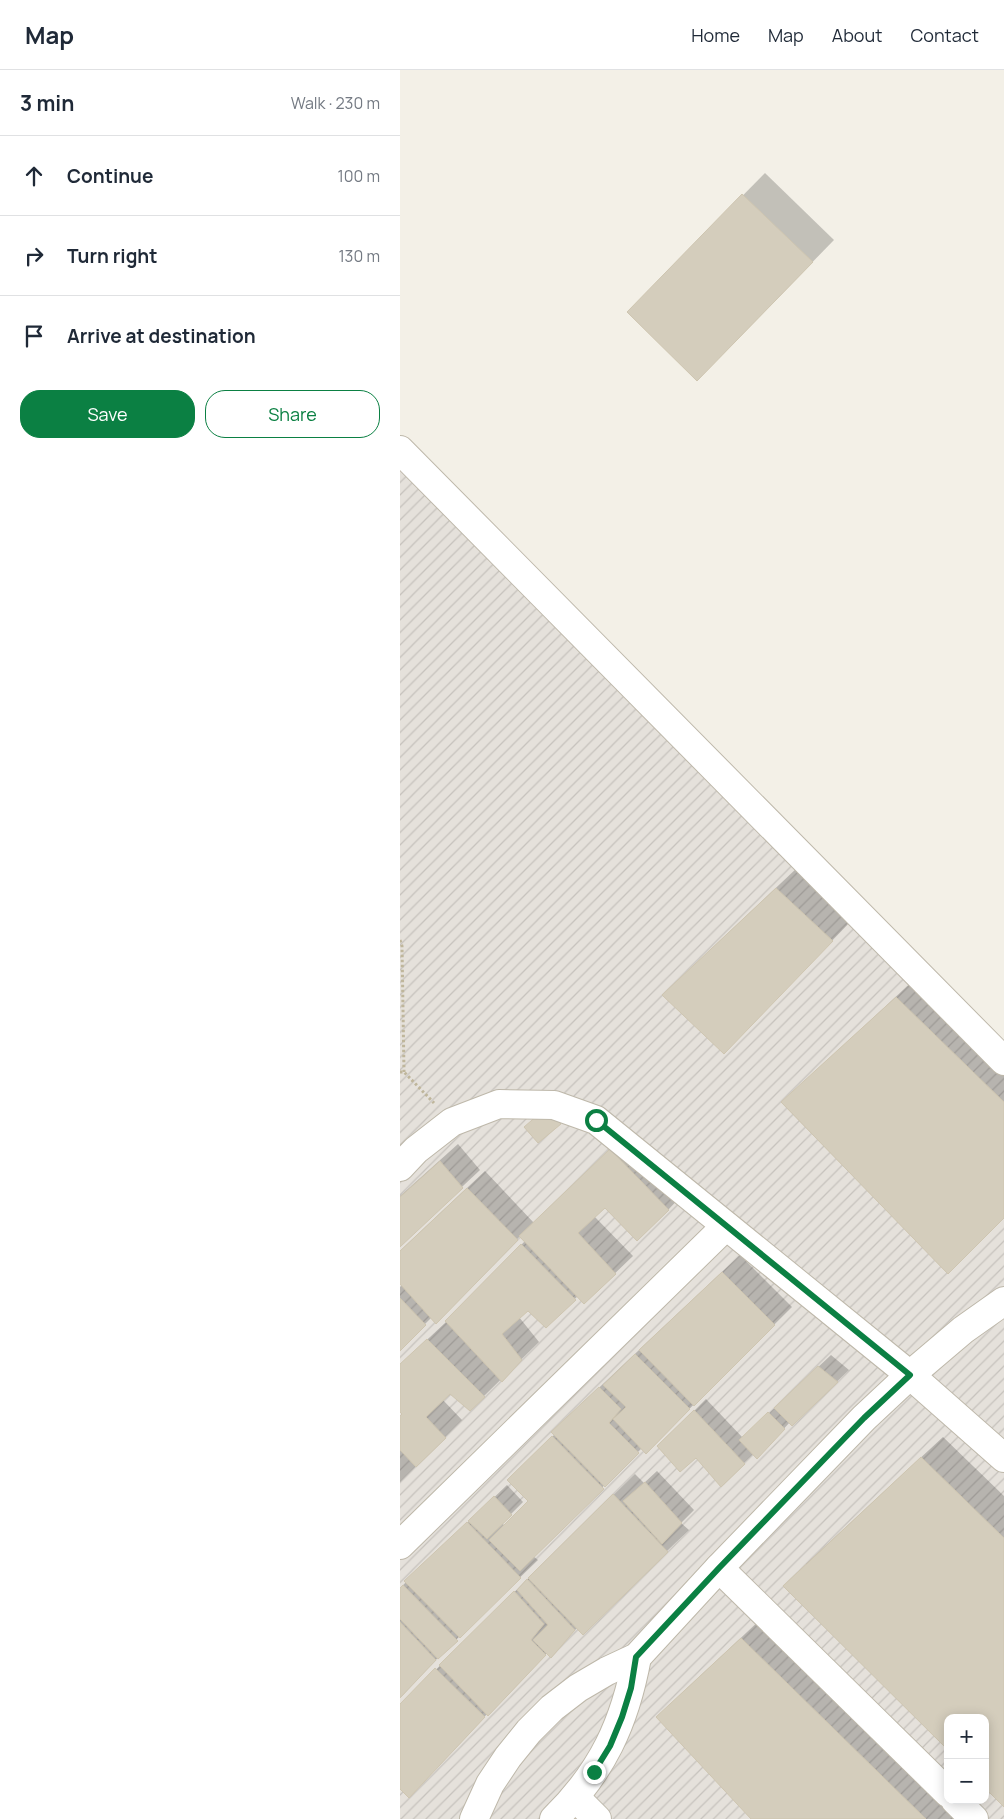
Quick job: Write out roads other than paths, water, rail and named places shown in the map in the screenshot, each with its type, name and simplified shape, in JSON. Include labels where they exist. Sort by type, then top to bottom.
[{"type":"lane","points":[[400,450],[1004,1061]]},
{"type":"lane","points":[[400,1166],[416,1150],[452,1122],[499,1104],[554,1105],[596,1120],[910,1375],[1004,1458]]},
{"type":"lane","points":[[400,1545],[726,1226]]},
{"type":"lane","points":[[474,1819],[490,1784],[508,1757],[529,1731],[552,1708],[578,1688],[636,1657],[864,1418],[910,1375],[963,1330],[1004,1301]]},
{"type":"lane","points":[[719,1568],[944,1789]]},
{"type":"lane","points":[[554,1819],[575,1797],[594,1772],[616,1732],[631,1688],[636,1657]]},
{"type":"lane","points":[[575,1797],[597,1819]]},
{"type":"lane","points":[[959,1804],[974,1819]]}]
